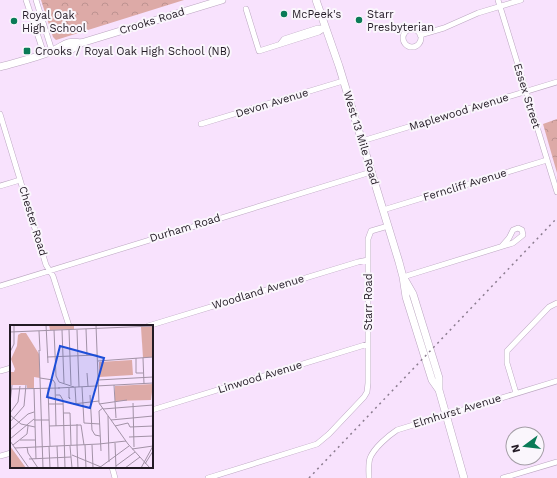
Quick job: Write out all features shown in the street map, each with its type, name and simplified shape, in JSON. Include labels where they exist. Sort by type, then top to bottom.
[{"type":"main road","name":"Crooks Road","points":[[0,67],[44,54],[72,41],[81,43],[222,0]]},
{"type":"main road","name":"West 13 Mile Road","points":[[316,0],[362,141],[403,277],[413,294],[439,378],[439,390],[464,478]]},
{"type":"street","points":[[26,0],[44,54]]},
{"type":"street","points":[[36,0],[52,51]]},
{"type":"street","name":"Essex Street","points":[[498,0],[557,192]]},
{"type":"street","points":[[420,35],[444,28],[478,13],[521,0]]},
{"type":"street","points":[[246,10],[259,51],[280,44],[284,39],[318,28],[326,28]]},
{"type":"street","points":[[35,28],[44,24]]},
{"type":"street","name":"Devon Avenue","points":[[201,124],[343,81]]},
{"type":"street","name":"Maplewood Avenue","points":[[362,141],[557,82]]},
{"type":"street","name":"Chester Road","points":[[0,114],[46,265],[53,276],[69,325]]},
{"type":"street","name":"Ferncliff Avenue","points":[[383,210],[547,160]]},
{"type":"street","name":"Durham Road","points":[[0,286],[371,172]]},
{"type":"street","points":[[0,186],[20,180]]},
{"type":"street","name":"Starr Road","points":[[208,478],[317,444],[330,434],[364,397],[367,392],[368,376],[368,239],[369,235],[375,229],[388,226]]},
{"type":"street","points":[[403,277],[502,246]]},
{"type":"street","name":"Woodland Avenue","points":[[151,325],[368,260]]},
{"type":"street","points":[[516,393],[507,363],[507,351],[549,307],[557,303]]},
{"type":"street","name":"Linwood Avenue","points":[[153,410],[368,344]]},
{"type":"street","points":[[0,371],[10,368]]},
{"type":"street","name":"Elmhurst Avenue","points":[[369,478],[370,461],[375,450],[397,430],[557,381]]},
{"type":"street","points":[[0,456],[10,453]]},
{"type":"street","points":[[503,478],[557,462]]},
{"type":"street","points":[[112,468],[115,478]]},
{"type":"green space","points":[[41,0],[184,0],[56,40],[53,37]]},
{"type":"green space","points":[[557,119],[557,173],[543,124]]},
{"type":"railway","points":[[309,478],[557,218]]},
{"type":"place","name":"McPeek's","points":[[284,14]]},
{"type":"place","name":"Starr Presbyterian","points":[[359,20]]},
{"type":"place","name":"Royal Oak High School","points":[[14,21]]},
{"type":"place","name":"Crooks / Royal Oak High School (NB)","points":[[27,51]]}]
